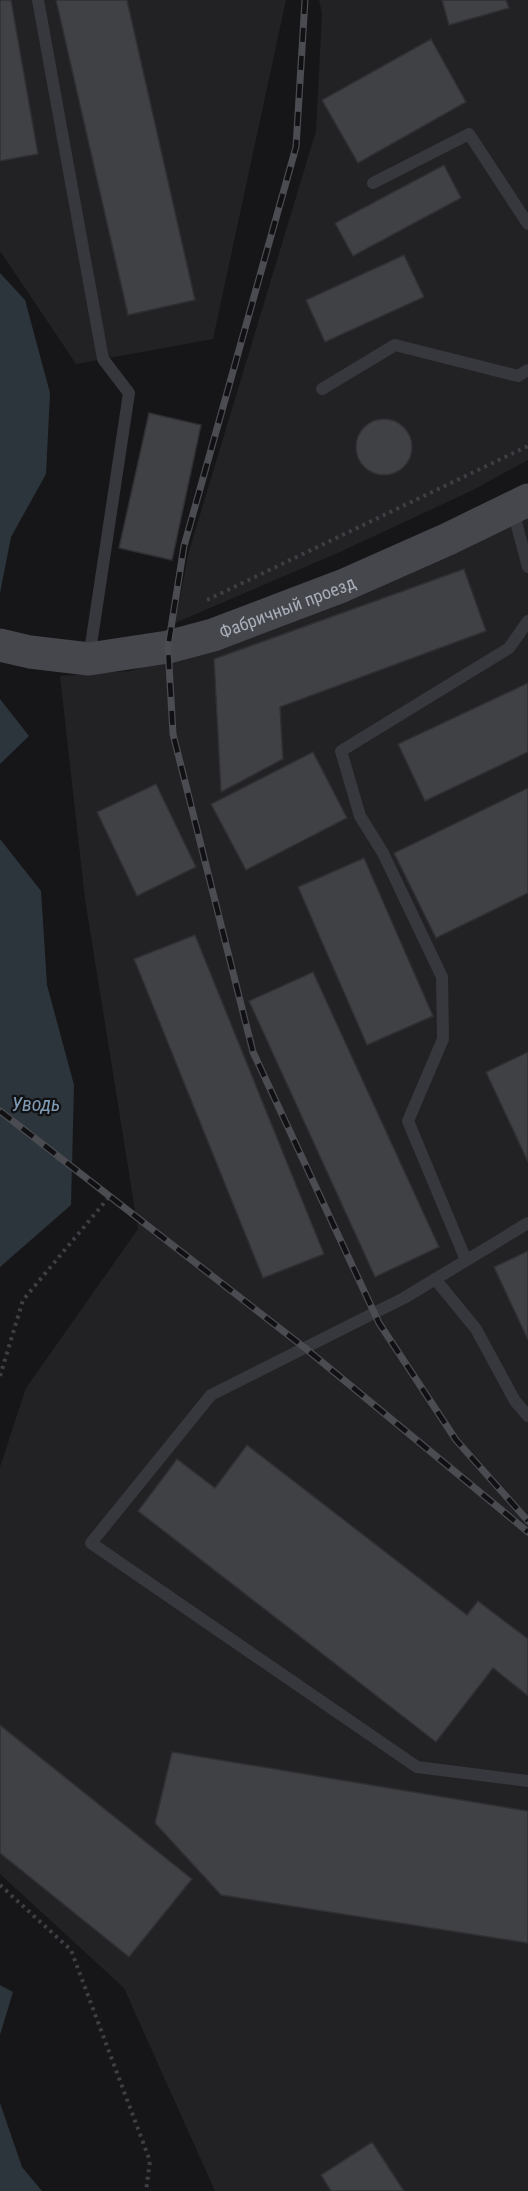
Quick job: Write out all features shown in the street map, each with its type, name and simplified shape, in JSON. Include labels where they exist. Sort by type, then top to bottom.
[{"type":"main road","name":"Фабричный проезд","points":[[15,648],[88,659],[168,647],[213,635],[342,586],[520,504]]},
{"type":"lane","points":[[38,0],[103,359],[129,393],[88,659]]},
{"type":"lane","points":[[373,183],[469,134],[528,224]]},
{"type":"lane","points":[[322,389],[395,345],[518,376],[528,370]]},
{"type":"lane","points":[[520,504],[516,527],[528,567]]},
{"type":"lane","points":[[466,1260],[408,1121],[443,1039],[442,977],[383,853],[360,816],[341,751],[509,648],[528,621]]},
{"type":"lane","points":[[528,1223],[404,1298],[211,1395],[91,1543],[417,1767],[528,1781]]},
{"type":"lane","points":[[435,1279],[476,1329],[515,1401],[528,1416]]},
{"type":"path","points":[[203,602],[528,446]]},
{"type":"path","points":[[0,1376],[23,1300],[109,1197]]},
{"type":"path","points":[[0,1885],[71,1950],[150,2161],[146,2191]]},
{"type":"shaded area","points":[[0,0],[286,0],[213,339],[76,364],[0,251]]},
{"type":"shaded area","points":[[319,0],[528,0],[528,460],[471,491],[340,552],[175,623],[189,551],[316,131],[322,13]]},
{"type":"shaded area","points":[[528,513],[528,2191],[215,2191],[124,1988],[0,1874],[0,1467],[26,1388],[138,1229],[85,899],[60,676],[130,671],[202,648]]},
{"type":"water","points":[[0,273],[25,300],[50,393],[46,474],[11,537],[0,593]]},
{"type":"water","points":[[0,699],[29,736],[0,764]]},
{"type":"water","name":"Уводь","points":[[0,839],[41,891],[47,985],[74,1085],[71,1205],[0,1267]]},
{"type":"water","points":[[0,1985],[13,1992],[0,2035]]},
{"type":"water","points":[[0,2103],[22,2167],[42,2191],[0,2191]]},
{"type":"building","points":[[0,0],[11,0],[38,154],[0,161]]},
{"type":"building","points":[[56,0],[127,0],[195,300],[128,315]]},
{"type":"building","points":[[442,0],[506,0],[509,8],[449,25]]},
{"type":"building","points":[[431,39],[466,102],[358,163],[322,100]]},
{"type":"building","points":[[444,165],[461,198],[353,256],[335,223]]},
{"type":"building","points":[[404,255],[424,297],[325,342],[306,300]]},
{"type":"building","points":[[149,413],[201,425],[172,560],[119,548]]},
{"type":"building","points":[[384,419],[395,421],[404,427],[410,436],[412,447],[410,458],[404,467],[395,473],[384,475],[373,473],[364,467],[358,458],[356,447],[358,436],[364,427],[373,421]]},
{"type":"building","points":[[464,569],[486,631],[280,707],[283,759],[221,792],[214,659]]},
{"type":"building","points":[[528,683],[528,752],[425,801],[398,744]]},
{"type":"building","points":[[313,752],[347,818],[246,870],[211,804]]},
{"type":"building","points":[[156,784],[196,867],[137,896],[97,812]]},
{"type":"building","points":[[528,788],[528,893],[436,938],[394,853]]},
{"type":"building","points":[[364,858],[433,1016],[367,1045],[298,887]]},
{"type":"building","points":[[195,935],[324,1254],[263,1278],[134,959]]},
{"type":"building","points":[[313,972],[439,1247],[375,1277],[249,1001]]},
{"type":"building","points":[[528,1052],[528,1162],[486,1072]]},
{"type":"building","points":[[528,1251],[528,1340],[494,1267]]},
{"type":"building","points":[[247,1445],[467,1615],[478,1601],[528,1639],[528,1696],[493,1668],[436,1742],[138,1511],[177,1459],[215,1488]]},
{"type":"building","points":[[0,1725],[192,1879],[129,1957],[0,1853]]},
{"type":"building","points":[[172,1752],[528,1811],[528,1943],[221,1895],[155,1823]]},
{"type":"building","points":[[372,2142],[404,2191],[331,2191],[321,2175]]},
{"type":"railway","points":[[305,0],[296,147],[184,546],[168,647],[173,734],[253,1052],[379,1323],[456,1440],[528,1521]]},
{"type":"railway","points":[[0,1111],[305,1348],[528,1532]]}]
